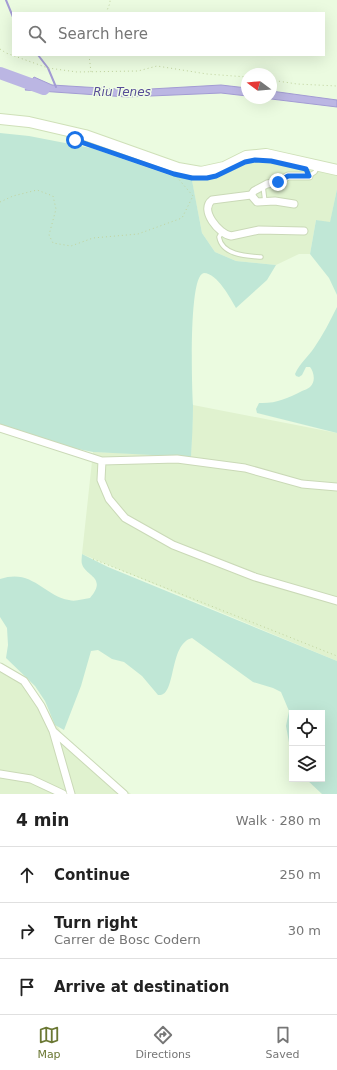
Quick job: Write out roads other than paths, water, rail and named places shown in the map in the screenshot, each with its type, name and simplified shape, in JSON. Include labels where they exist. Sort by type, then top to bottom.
[{"type":"street","points":[[0,119],[29,122],[85,135],[178,168],[201,172],[224,168],[246,156],[266,154],[337,170]]},
{"type":"street","points":[[304,231],[259,230],[231,236],[222,232],[213,223],[208,211],[209,202],[212,200],[251,195],[254,191],[263,186],[275,183],[288,176],[309,176]]},
{"type":"street","points":[[251,195],[257,202],[275,201],[294,204]]},
{"type":"street","points":[[0,428],[102,461],[177,459],[245,468],[302,484],[337,488]]},
{"type":"street","points":[[102,461],[101,480],[109,499],[125,518],[173,545],[255,577],[337,601]]},
{"type":"street","points":[[0,667],[24,681],[41,706],[53,731],[71,794]]},
{"type":"street","points":[[53,731],[124,794]]},
{"type":"street","points":[[0,774],[31,779],[63,794]]},
{"type":"lane","points":[[309,176],[315,172],[319,166]]},
{"type":"lane","points":[[263,186],[265,202]]},
{"type":"lane","points":[[222,232],[219,237],[220,241],[230,252],[261,257]]},
{"type":"water","points":[[34,77],[52,85],[133,90],[221,85],[241,87],[241,95],[221,93],[127,97],[25,90]]},
{"type":"water","points":[[277,92],[337,100],[337,107],[277,100]]},
{"type":"waterway","points":[[6,0],[12,15]]},
{"type":"waterway","points":[[39,56],[48,68],[56,87]]},
{"type":"waterway","name":"Riu Tenes","points":[[0,73],[44,89]]}]
